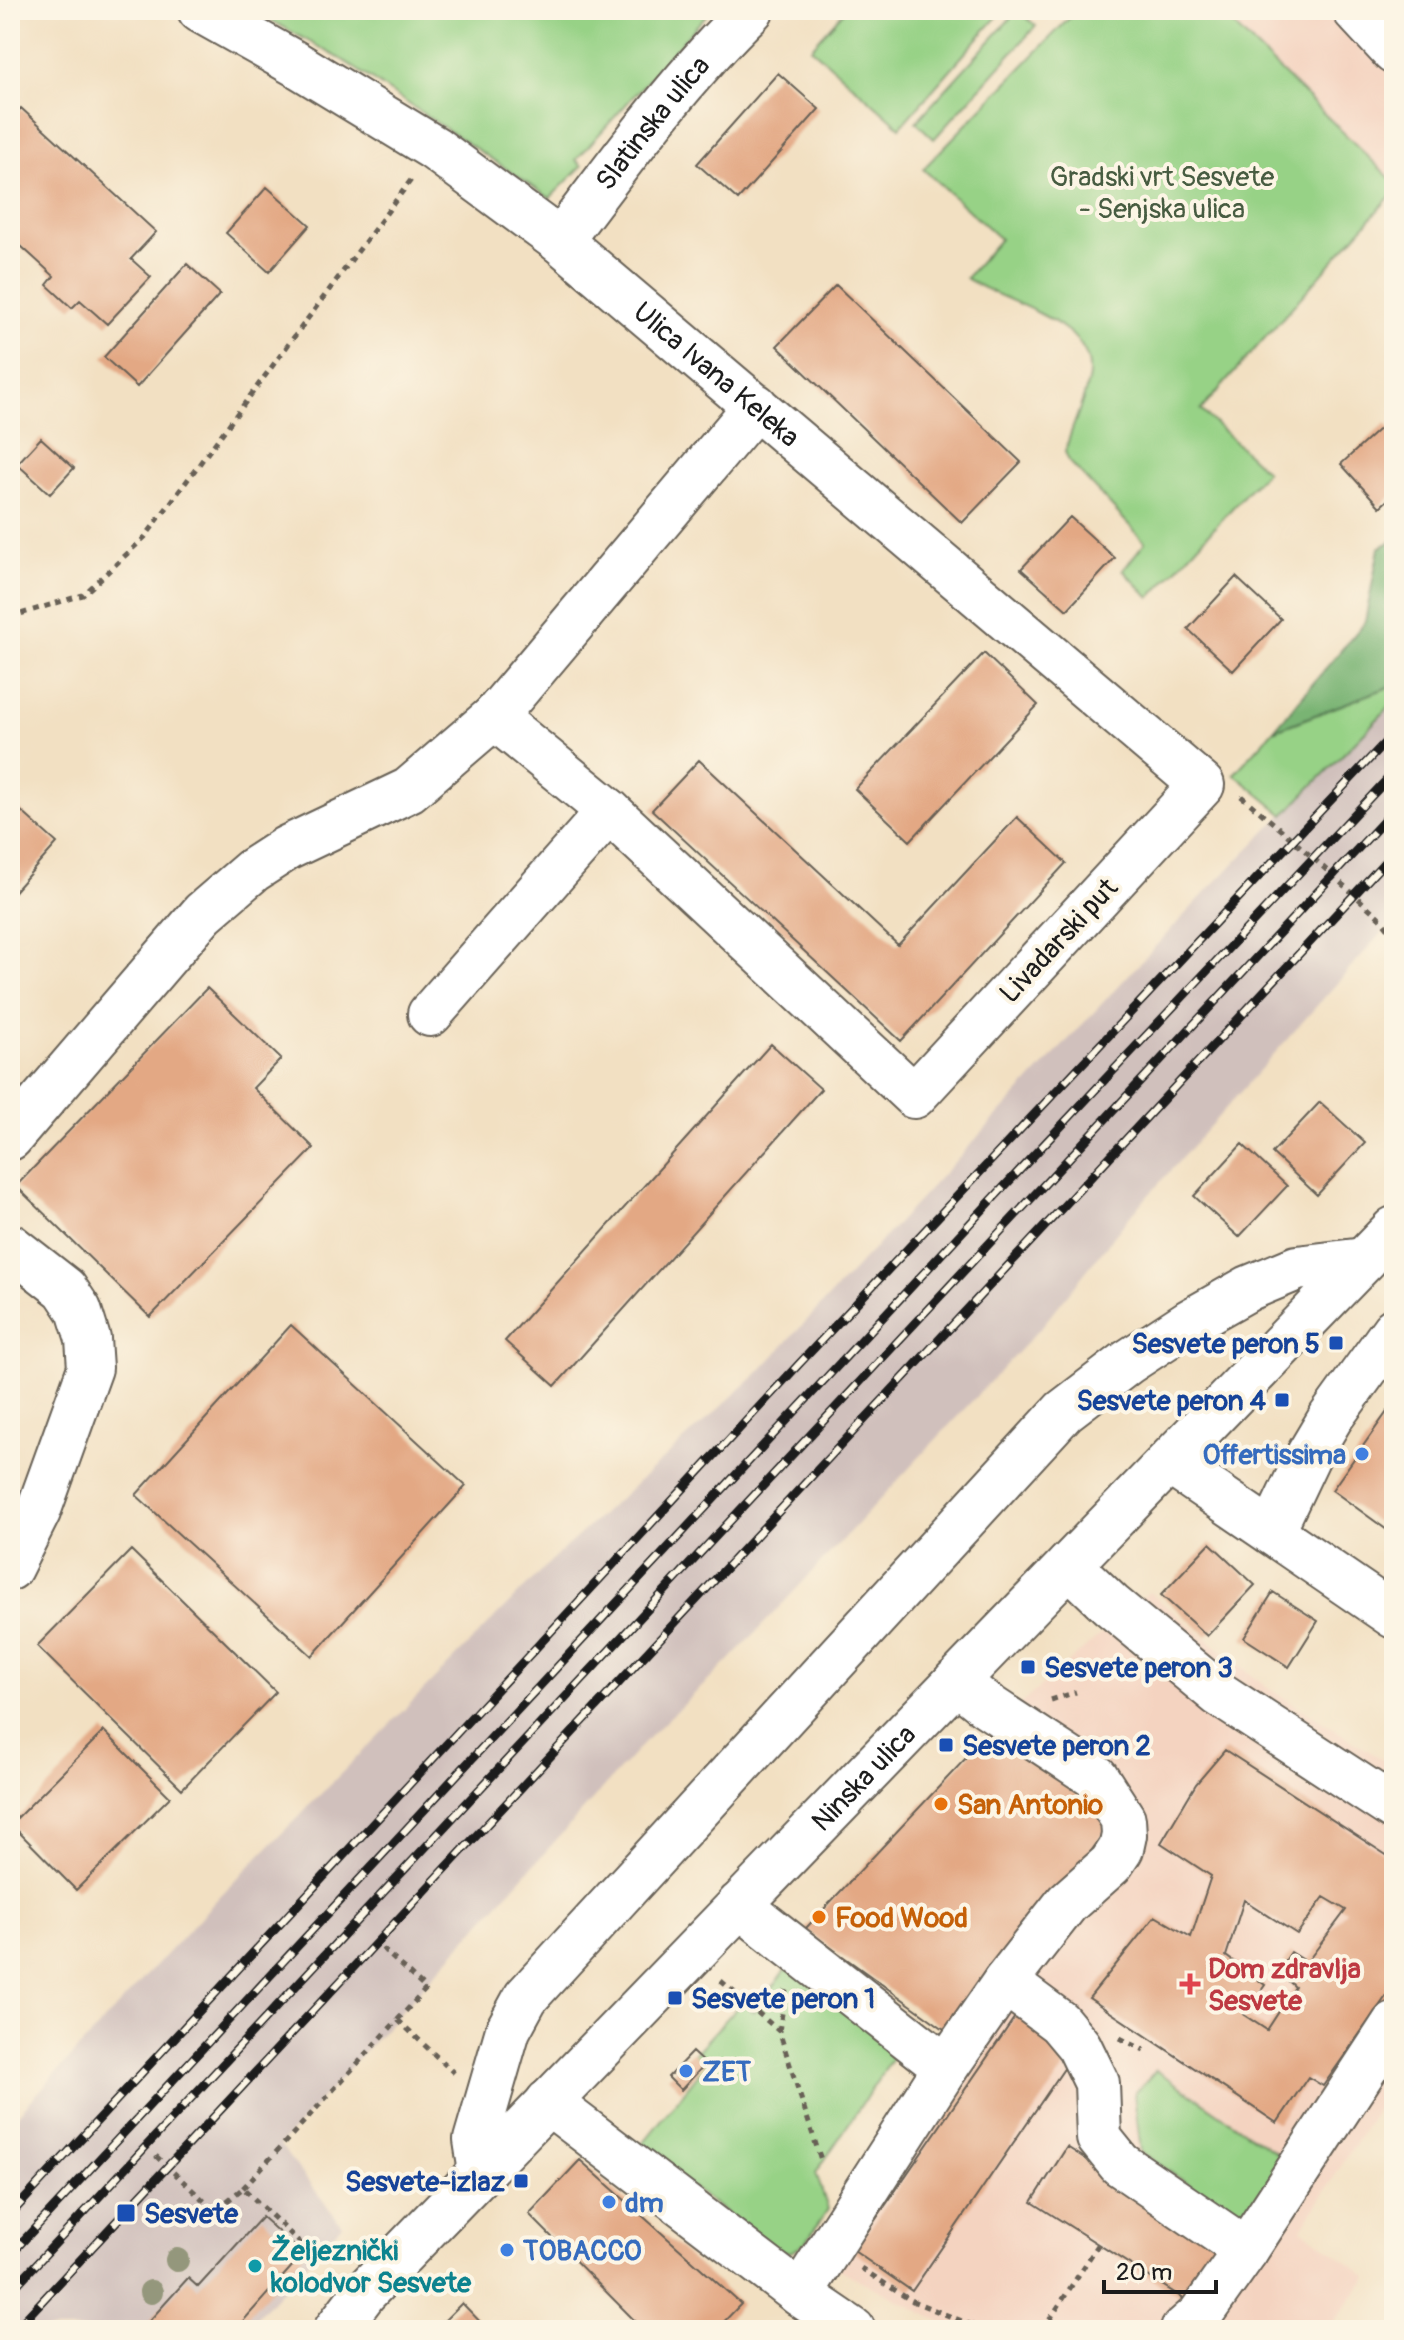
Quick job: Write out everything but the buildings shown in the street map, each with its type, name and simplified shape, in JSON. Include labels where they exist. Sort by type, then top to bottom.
[{"type":"street","name":"Ulica Ivana Keleka","points":[[200,10],[434,148],[560,241],[1221,790]]},
{"type":"street","name":"Slatinska ulica","points":[[560,241],[669,102],[751,10]]},
{"type":"street","points":[[1355,10],[1394,52]]},
{"type":"street","points":[[10,1138],[203,913],[253,870],[287,848],[409,790],[494,717],[756,406]]},
{"type":"street","points":[[430,1014],[609,811],[494,717]]},
{"type":"street","name":"Livadarski put","points":[[609,811],[914,1096],[1221,790]]},
{"type":"street","name":"Ninska ulica","points":[[336,2330],[364,2293],[1394,1229]]},
{"type":"street","points":[[10,1246],[65,1289],[79,1310],[88,1339],[90,1368],[38,1512],[10,1568]]},
{"type":"street","points":[[481,2172],[476,2140],[508,2030],[526,1997],[1064,1411],[1128,1362],[1249,1288],[1297,1268],[1364,1260]]},
{"type":"street","points":[[1272,1532],[1309,1454],[1331,1417],[1394,1330]]},
{"type":"street","points":[[1169,1462],[1394,1616]]},
{"type":"street","points":[[1069,1565],[1104,1599],[1219,1694],[1394,1808]]},
{"type":"street","points":[[800,2294],[946,2067],[1005,1982],[1067,1903],[1111,1864],[1121,1849],[1123,1819],[1096,1777],[985,1704],[956,1681]]},
{"type":"street","points":[[739,1905],[946,2067]]},
{"type":"street","points":[[1005,1982],[1059,2022],[1079,2046],[1097,2083],[1099,2138],[1120,2164],[1246,2250]]},
{"type":"street","points":[[1183,2330],[1200,2315],[1246,2250],[1394,2024]]},
{"type":"street","points":[[548,2102],[800,2294],[853,2330]]},
{"type":"path","points":[[10,617],[83,595],[145,537],[414,176]]},
{"type":"path","points":[[1221,790],[1314,858],[1380,918],[1394,935]]},
{"type":"path","points":[[156,2156],[215,2211],[243,2188],[426,1989],[384,1950],[378,1955]]},
{"type":"path","points":[[720,1980],[779,2031],[822,2163]]},
{"type":"path","points":[[398,2020],[463,2082]]},
{"type":"path","points":[[243,2188],[318,2260]]},
{"type":"path","points":[[1043,2330],[1098,2245]]},
{"type":"path","points":[[830,2248],[910,2300],[984,2330]]},
{"type":"shaded area","points":[[1218,10],[1394,10],[1394,182]]},
{"type":"shaded area","points":[[1394,702],[1394,919],[1131,1215],[1043,1325],[728,1662],[652,1734],[280,2145],[342,2225],[245,2330],[10,2330],[10,2123],[220,1896],[555,1557],[757,1374],[1205,893]]},
{"type":"shaded area","name":"Dom zdravlja Sesvete","points":[[1149,1592],[1264,1685],[1394,1767],[1394,2081],[1302,2229],[1368,2277],[1327,2330],[956,2330],[815,2257],[944,2029],[1027,1940],[1117,1816],[999,1723]]},
{"type":"green space","points":[[253,10],[711,10],[576,160],[582,166],[550,198],[344,61]]},
{"type":"green space","points":[[845,10],[1003,10],[900,127],[811,48]]},
{"type":"green space","points":[[1018,10],[1036,26],[934,139],[916,122]]},
{"type":"green space","name":"Gradski vrt Sesvete - Senjska ulica","points":[[1077,10],[1218,10],[1394,182],[1394,192],[1201,410],[1266,471],[1150,598],[1123,570],[1145,542],[1069,461],[1065,452],[1088,381],[1088,360],[1080,343],[1046,317],[966,278],[1000,239],[923,169]]},
{"type":"green space","points":[[1394,540],[1394,685],[1273,731],[1365,622],[1379,548]]},
{"type":"green space","points":[[1394,685],[1394,702],[1284,815],[1234,774],[1273,731]]},
{"type":"green space","points":[[791,1963],[899,2048],[816,2173],[828,2209],[807,2241],[791,2252],[776,2250],[639,2148],[699,2073],[688,2061],[741,2003],[754,2012]]},
{"type":"green space","points":[[1156,2070],[1292,2164],[1249,2226],[1141,2152],[1134,2094]]},
{"type":"railway","points":[[10,2215],[799,1364],[1394,733]]},
{"type":"railway","points":[[10,2255],[1394,772]]},
{"type":"railway","points":[[10,2292],[1394,810]]},
{"type":"railway","points":[[15,2330],[1394,852]]},
{"type":"place","name":"Sesvete peron 5","points":[[1336,1343]]},
{"type":"place","name":"Sesvete peron 4","points":[[1282,1400]]},
{"type":"place","name":"Offertissima","points":[[1362,1454]]},
{"type":"place","name":"Sesvete peron 3","points":[[1028,1667]]},
{"type":"place","name":"Sesvete peron 2","points":[[946,1745]]},
{"type":"place","name":"San Antonio","points":[[941,1804]]},
{"type":"place","name":"Food Wood","points":[[819,1917]]},
{"type":"place","name":"Dom zdravlja Sesvete","points":[[1190,1984]]},
{"type":"place","name":"Sesvete peron 1","points":[[675,1998]]},
{"type":"place","name":"ZET","points":[[686,2071]]},
{"type":"place","name":"Sesvete-izlaz","points":[[521,2181]]},
{"type":"place","name":"dm","points":[[609,2202]]},
{"type":"place","name":"Sesvete","points":[[126,2213]]},
{"type":"place","name":"TOBACCO","points":[[507,2250]]},
{"type":"place","name":"Željeznički kolodvor Sesvete","points":[[255,2266]]}]
